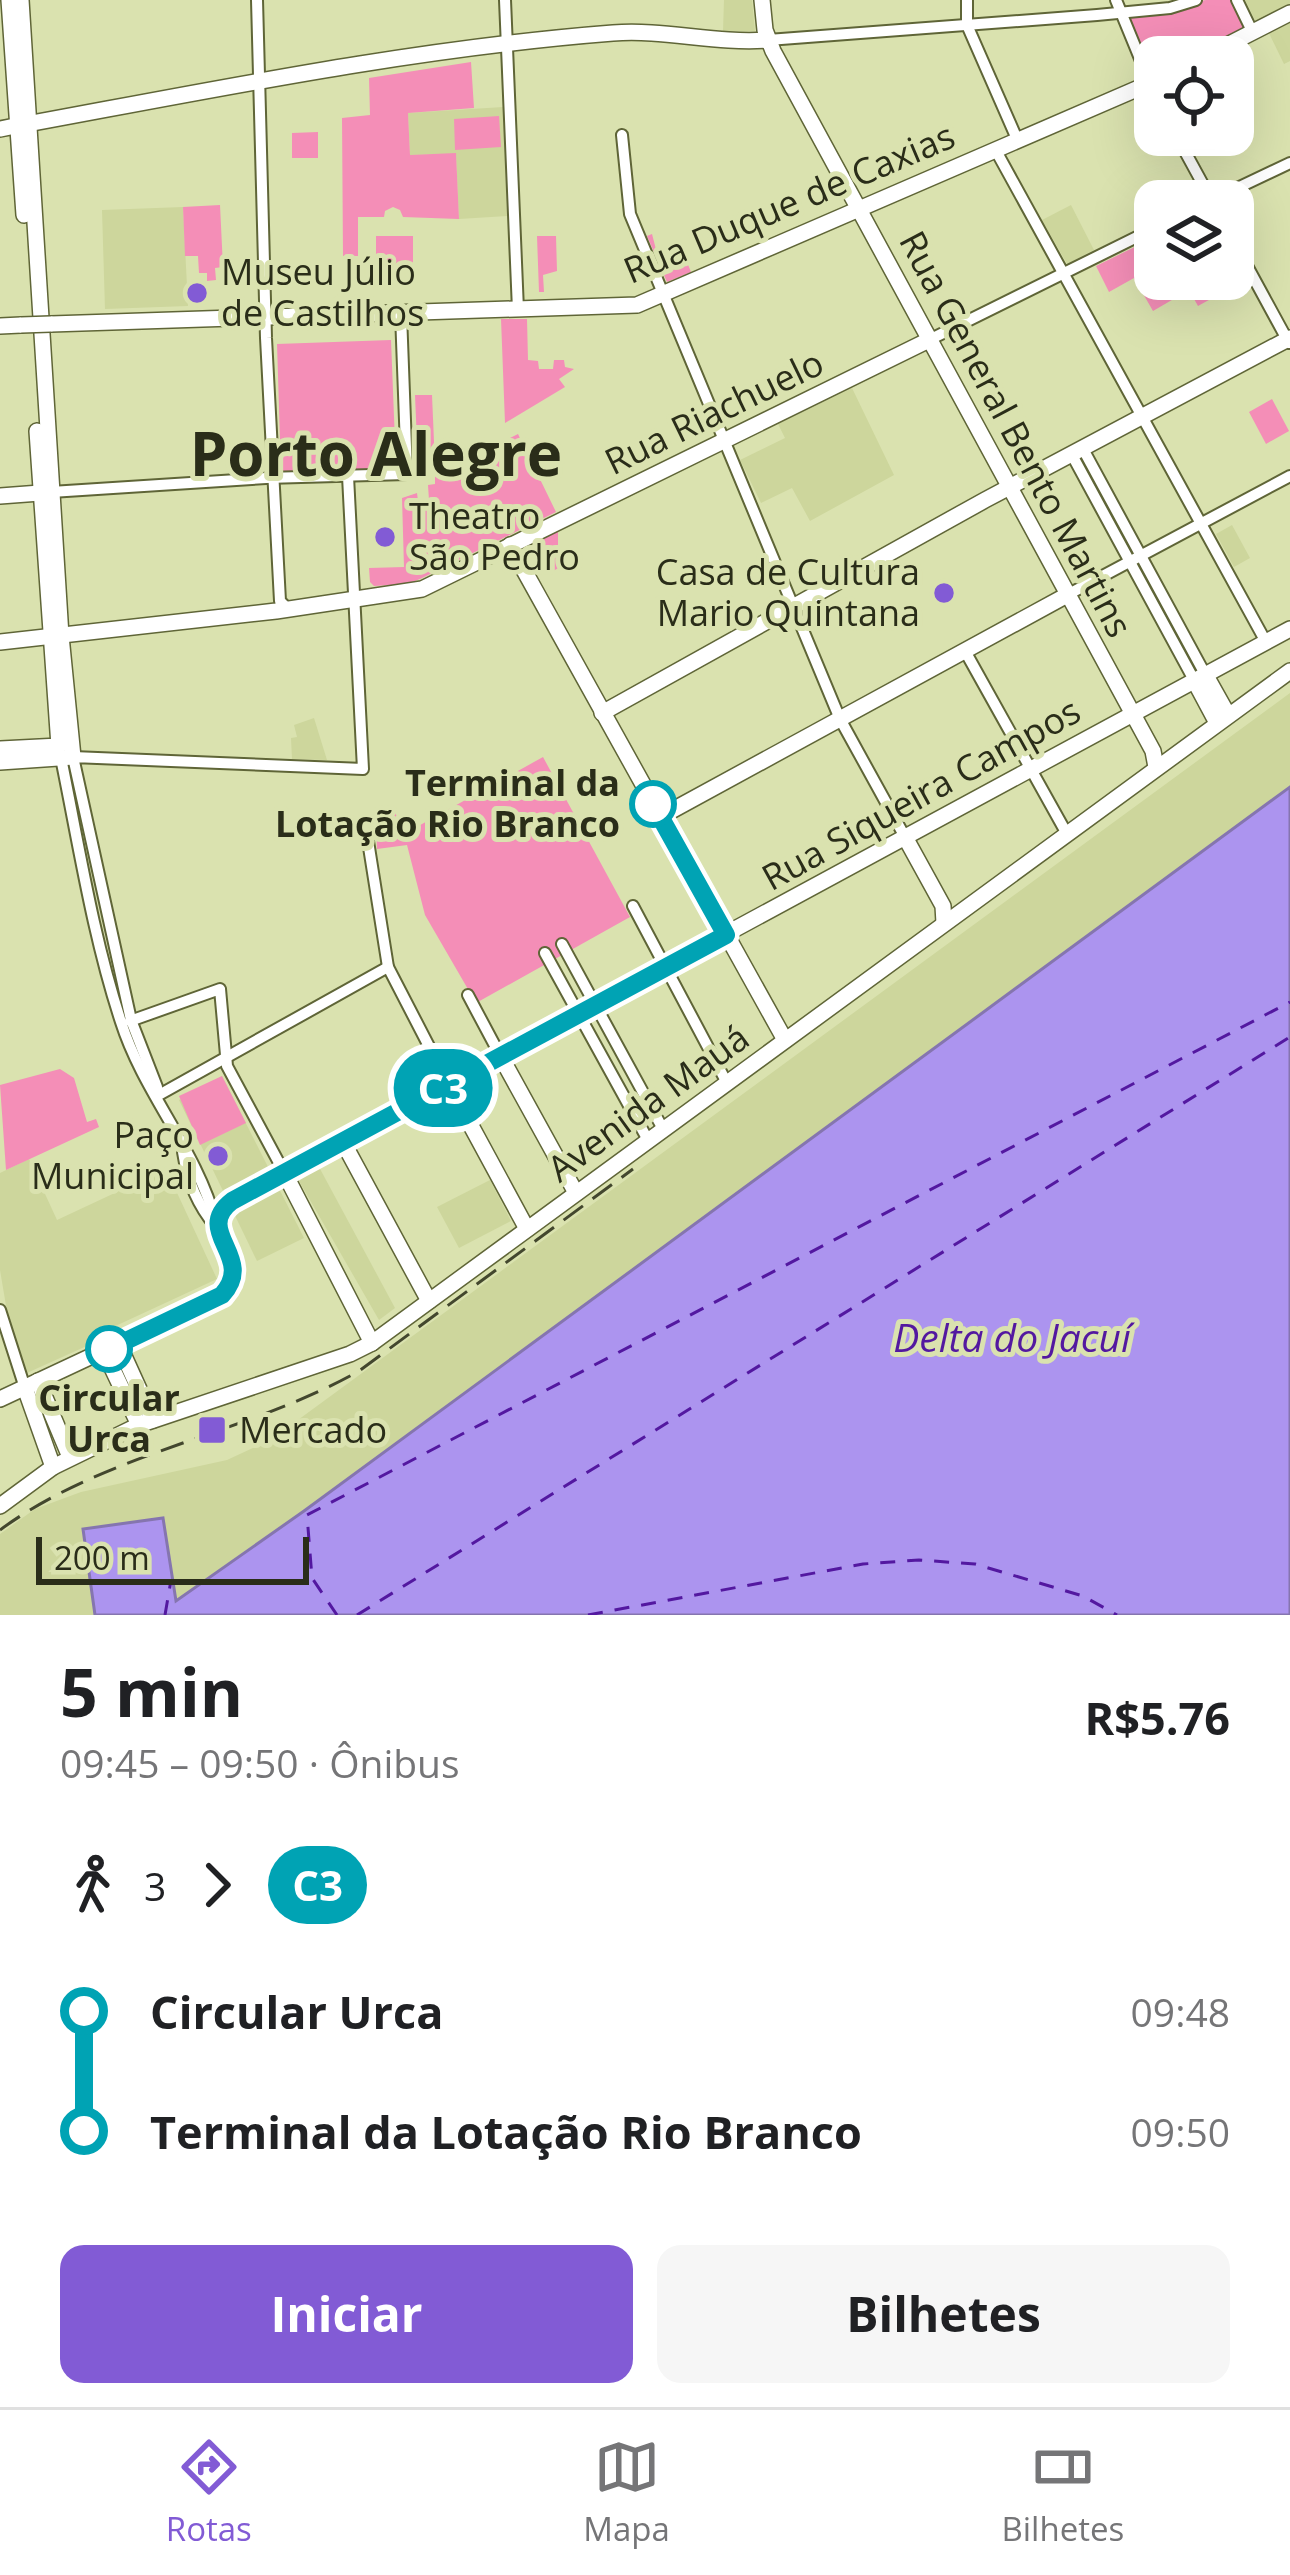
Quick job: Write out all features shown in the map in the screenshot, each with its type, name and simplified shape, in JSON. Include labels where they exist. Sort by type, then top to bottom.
[{"type":"street","points":[[9,0],[24,125]]},
{"type":"street","points":[[0,1399],[222,1295],[232,1283],[234,1266],[196,1166],[157,1096],[126,1022],[64,754],[24,125],[21,0]]},
{"type":"street","points":[[257,0],[273,478],[280,601],[288,609]]},
{"type":"street","points":[[505,0],[518,310]]},
{"type":"street","name":"Rua General Bento Martins","points":[[762,0],[768,40],[1069,594],[1154,754],[1156,767]]},
{"type":"street","points":[[967,0],[967,25],[1017,139]]},
{"type":"street","points":[[0,129],[507,43],[644,31],[722,41],[768,40],[967,25],[1118,6],[1170,8],[1196,0]]},
{"type":"street","points":[[1237,0],[1253,33]]},
{"type":"street","points":[[1118,6],[1134,43]]},
{"type":"street","points":[[1247,36],[1290,14]]},
{"type":"street","name":"Rua Duque de Caxias","points":[[0,326],[621,307],[664,294],[859,206],[1134,94]]},
{"type":"street","points":[[622,135],[630,214],[840,719],[943,906],[944,923]]},
{"type":"street","points":[[994,149],[1266,642]]},
{"type":"street","points":[[1254,180],[1290,163]]},
{"type":"street","name":"Rua Riachuelo","points":[[0,642],[422,589],[1134,238]]},
{"type":"street","points":[[602,713],[1289,341],[1254,278]]},
{"type":"street","points":[[0,496],[407,474],[401,314]]},
{"type":"street","points":[[1078,452],[1222,719]]},
{"type":"street","points":[[0,749],[363,770],[348,476]]},
{"type":"street","points":[[660,817],[1290,476]]},
{"type":"street","points":[[510,545],[785,1040]]},
{"type":"street","name":"Rua Siqueira Campos","points":[[218,1231],[218,1218],[226,1206],[1290,628]]},
{"type":"street","points":[[965,651],[1066,833]]},
{"type":"street","name":"Avenida Mauá","points":[[0,1506],[70,1457],[146,1422],[372,1343],[1290,670]]},
{"type":"street","points":[[0,762],[64,754]]},
{"type":"street","points":[[368,841],[388,967],[527,1229]]},
{"type":"street","points":[[633,906],[727,1082]]},
{"type":"street","points":[[562,944],[663,1130]]},
{"type":"street","points":[[545,953],[648,1141]]},
{"type":"street","points":[[556,973],[573,964]]},
{"type":"street","points":[[157,1096],[388,967]]},
{"type":"street","points":[[567,992],[584,983]]},
{"type":"street","points":[[126,1022],[220,989],[227,1066],[372,1343]]},
{"type":"street","points":[[468,995],[576,1193]]},
{"type":"street","points":[[343,1142],[429,1301]]},
{"type":"street","points":[[0,1310],[31,1384],[70,1457]]},
{"type":"street","points":[[111,1348],[146,1422]]},
{"type":"street","points":[[31,1384],[53,1467]]},
{"type":"shaded area","points":[[724,0],[752,0],[755,31],[723,31]]},
{"type":"shaded area","points":[[1206,0],[1233,0],[1249,30],[1237,36],[1134,36],[1134,40],[1124,15]]},
{"type":"shaded area","points":[[1245,0],[1290,0],[1290,5],[1256,22]]},
{"type":"shaded area","points":[[1290,21],[1290,61],[1284,64],[1268,31]]},
{"type":"shaded area","points":[[471,62],[474,108],[408,113],[410,155],[456,153],[459,219],[403,217],[393,207],[384,217],[358,217],[358,256],[343,256],[342,118],[370,115],[369,78]]},
{"type":"shaded area","points":[[503,107],[507,216],[459,219],[456,154],[410,155],[408,113]]},
{"type":"shaded area","points":[[499,116],[501,147],[455,150],[454,119]]},
{"type":"shaded area","points":[[318,132],[318,158],[292,158],[292,133]]},
{"type":"shaded area","points":[[220,205],[223,267],[215,268],[216,280],[207,281],[207,273],[199,273],[198,256],[185,256],[183,207]]},
{"type":"shaded area","points":[[1071,205],[1094,250],[1067,264],[1042,220]]},
{"type":"shaded area","points":[[183,207],[188,306],[105,309],[102,210]]},
{"type":"shaded area","points":[[652,234],[659,261],[677,264],[682,257],[678,240],[691,272],[667,282],[647,236]]},
{"type":"shaded area","points":[[376,236],[413,236],[413,271],[376,272]]},
{"type":"shaded area","points":[[537,236],[556,236],[557,271],[543,275],[544,292],[539,292]]},
{"type":"shaded area","points":[[1134,247],[1134,278],[1109,292],[1096,266]]},
{"type":"shaded area","points":[[1147,300],[1172,300],[1153,311]]},
{"type":"shaded area","points":[[501,319],[527,319],[528,360],[538,361],[539,369],[553,369],[554,360],[564,360],[565,367],[574,369],[559,379],[565,387],[505,423]]},
{"type":"shaded area","points":[[391,340],[396,468],[281,472],[277,344]]},
{"type":"shaded area","points":[[852,388],[894,475],[810,521],[792,488],[761,503],[740,460],[785,438],[778,424]]},
{"type":"shaded area","points":[[415,395],[432,395],[435,465],[418,466]]},
{"type":"shaded area","points":[[1272,399],[1289,431],[1266,444],[1249,412]]},
{"type":"shaded area","points":[[518,434],[556,512],[420,579],[374,586],[369,568],[404,567],[402,498],[417,493],[418,501],[429,500],[428,485],[435,484],[435,476]]},
{"type":"shaded area","points":[[1232,525],[1250,558],[1234,567],[1216,534]]},
{"type":"shaded area","points":[[558,528],[564,565],[553,571],[534,538]]},
{"type":"shaded area","points":[[1290,693],[1290,787],[304,1511],[175,1602],[163,1518],[83,1530],[95,1615],[0,1615],[0,1534],[35,1509],[81,1492],[227,1460],[272,1439]]},
{"type":"shaded area","points":[[314,718],[327,760],[292,759],[291,738],[297,737],[294,725]]},
{"type":"shaded area","points":[[543,757],[630,917],[476,1003],[425,915],[407,845],[377,849],[376,823],[395,812],[404,834]]},
{"type":"shaded area","points":[[60,1069],[74,1078],[87,1122],[96,1119],[99,1127],[6,1170],[0,1085]]},
{"type":"shaded area","points":[[222,1076],[304,1238],[257,1261],[179,1100]]},
{"type":"shaded area","points":[[222,1076],[246,1123],[200,1145],[179,1096]]},
{"type":"shaded area","points":[[29,1159],[57,1220],[166,1169],[217,1279],[18,1377],[0,1270],[0,1173]]},
{"type":"shaded area","points":[[319,1167],[395,1308],[379,1320],[299,1181]]},
{"type":"shaded area","points":[[490,1180],[511,1221],[459,1248],[437,1207]]},
{"type":"water","name":"Delta do Jacuí","points":[[1290,787],[1290,1615],[95,1615],[83,1529],[163,1518],[176,1601]]},
{"type":"ferry route","points":[[337,1615],[312,1578],[307,1515],[1290,1002]]},
{"type":"ferry route","points":[[357,1615],[1290,1037]]},
{"type":"ferry route","points":[[588,1615],[863,1564],[919,1560],[975,1564],[1083,1596],[1117,1615]]},
{"type":"ferry route","points":[[165,1615],[171,1580]]},
{"type":"railway","points":[[0,1530],[85,1481],[270,1412],[359,1371],[633,1169]]},
{"type":"bus line","name":"C3","points":[[109,1349],[228,1288],[234,1266],[218,1224],[220,1211],[232,1201],[726,935],[653,804]]},
{"type":"place","name":"Museu Júlio de Castilhos","points":[[197,293]]},
{"type":"place","name":"Theatro São Pedro","points":[[385,537]]},
{"type":"place","name":"Casa de Cultura Mario Quintana","points":[[944,593]]},
{"type":"place","name":"Terminal da Lotação Rio Branco","points":[[653,804]]},
{"type":"place","name":"Paço Municipal","points":[[218,1156]]},
{"type":"place","name":"Circular Urca","points":[[109,1349]]},
{"type":"place","name":"Mercado","points":[[212,1430]]},
{"type":"district","name":"Porto Alegre","points":[[376,455]]}]
